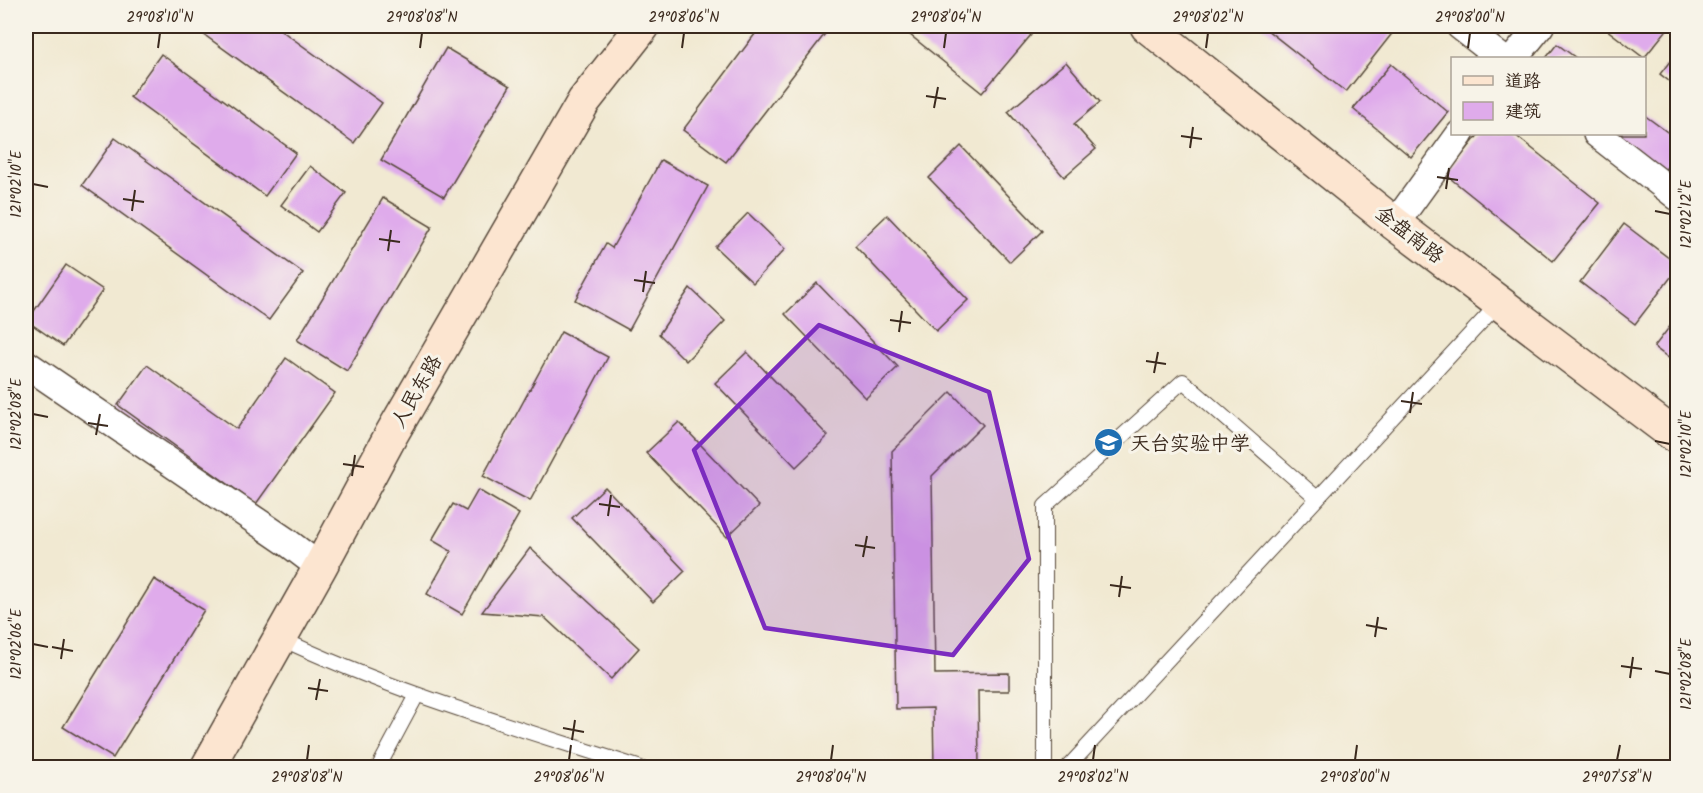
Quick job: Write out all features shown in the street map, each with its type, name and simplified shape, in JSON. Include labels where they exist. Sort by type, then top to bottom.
[{"type":"main road","name":"人民东路","points":[[207,768],[391,435],[584,101],[643,26]]},
{"type":"main road","name":"金盘南路","points":[[1147,26],[1395,224],[1677,438]]},
{"type":"street","points":[[1460,26],[1500,57]]},
{"type":"street","points":[[1515,57],[1540,26]]},
{"type":"street","points":[[1395,224],[1459,135]]},
{"type":"street","points":[[1598,135],[1677,197]]},
{"type":"street","points":[[26,364],[287,542],[320,567]]},
{"type":"lane","points":[[1067,768],[1499,303]]},
{"type":"lane","points":[[1045,768],[1045,506],[1183,381],[1317,498]]},
{"type":"lane","points":[[280,638],[323,659],[417,694],[640,768]]},
{"type":"lane","points":[[378,768],[417,694]]},
{"type":"highlighted area","points":[[819,325],[989,392],[1029,559],[953,655],[765,628],[694,450]]},
{"type":"building","points":[[192,26],[275,26],[382,103],[354,143]]},
{"type":"building","points":[[761,26],[831,26],[726,162],[683,130]]},
{"type":"building","points":[[899,26],[1020,26],[1031,35],[982,93]]},
{"type":"building","points":[[1262,26],[1398,26],[1346,92]]},
{"type":"building","points":[[1602,26],[1670,26],[1643,57]]},
{"type":"building","points":[[1557,44],[1575,57],[1547,57]]},
{"type":"building","points":[[446,48],[510,86],[444,197],[381,160]]},
{"type":"building","points":[[1678,51],[1678,88],[1660,74]]},
{"type":"building","points":[[161,54],[296,153],[265,196],[130,97]]},
{"type":"building","points":[[1066,62],[1100,102],[1074,124],[1096,149],[1064,177],[1008,112]]},
{"type":"building","points":[[1391,64],[1448,112],[1411,157],[1353,109]]},
{"type":"building","points":[[1646,116],[1678,140],[1678,153],[1653,185],[1613,135],[1646,135]]},
{"type":"building","points":[[1478,135],[1515,135],[1600,203],[1553,261],[1446,175]]},
{"type":"building","points":[[115,138],[303,273],[269,320],[82,185]]},
{"type":"building","points":[[961,146],[1042,231],[1010,262],[929,178]]},
{"type":"building","points":[[661,160],[708,186],[629,330],[575,300],[606,244],[612,248]]},
{"type":"building","points":[[310,166],[346,193],[317,232],[281,205]]},
{"type":"building","points":[[383,198],[432,227],[347,371],[297,340]]},
{"type":"building","points":[[748,213],[785,249],[753,283],[715,247]]},
{"type":"building","points":[[887,215],[968,300],[936,331],[855,246]]},
{"type":"building","points":[[1624,224],[1678,265],[1635,324],[1580,282]]},
{"type":"building","points":[[66,265],[103,290],[63,346],[27,321]]},
{"type":"building","points":[[817,283],[898,367],[866,398],[785,314]]},
{"type":"building","points":[[690,288],[725,321],[686,361],[659,334]]},
{"type":"building","points":[[1678,316],[1678,365],[1654,347]]},
{"type":"building","points":[[561,332],[608,357],[530,501],[483,476]]},
{"type":"building","points":[[747,352],[828,436],[796,467],[715,383]]},
{"type":"building","points":[[286,358],[335,393],[256,504],[118,405],[147,365],[237,429]]},
{"type":"building","points":[[951,392],[983,425],[932,476],[935,674],[1009,673],[1009,691],[978,691],[979,768],[934,768],[933,708],[896,709],[892,451]]},
{"type":"building","points":[[679,422],[759,506],[727,537],[646,453]]},
{"type":"building","points":[[605,487],[685,571],[653,602],[572,518]]},
{"type":"building","points":[[478,490],[519,514],[462,614],[427,594],[451,551],[432,540],[453,504],[466,511]]},
{"type":"building","points":[[530,548],[639,648],[611,679],[544,617],[482,612]]},
{"type":"building","points":[[154,579],[204,610],[113,758],[63,727]]},
{"type":"place","name":"天台实验中学","points":[[1109,443]]}]
